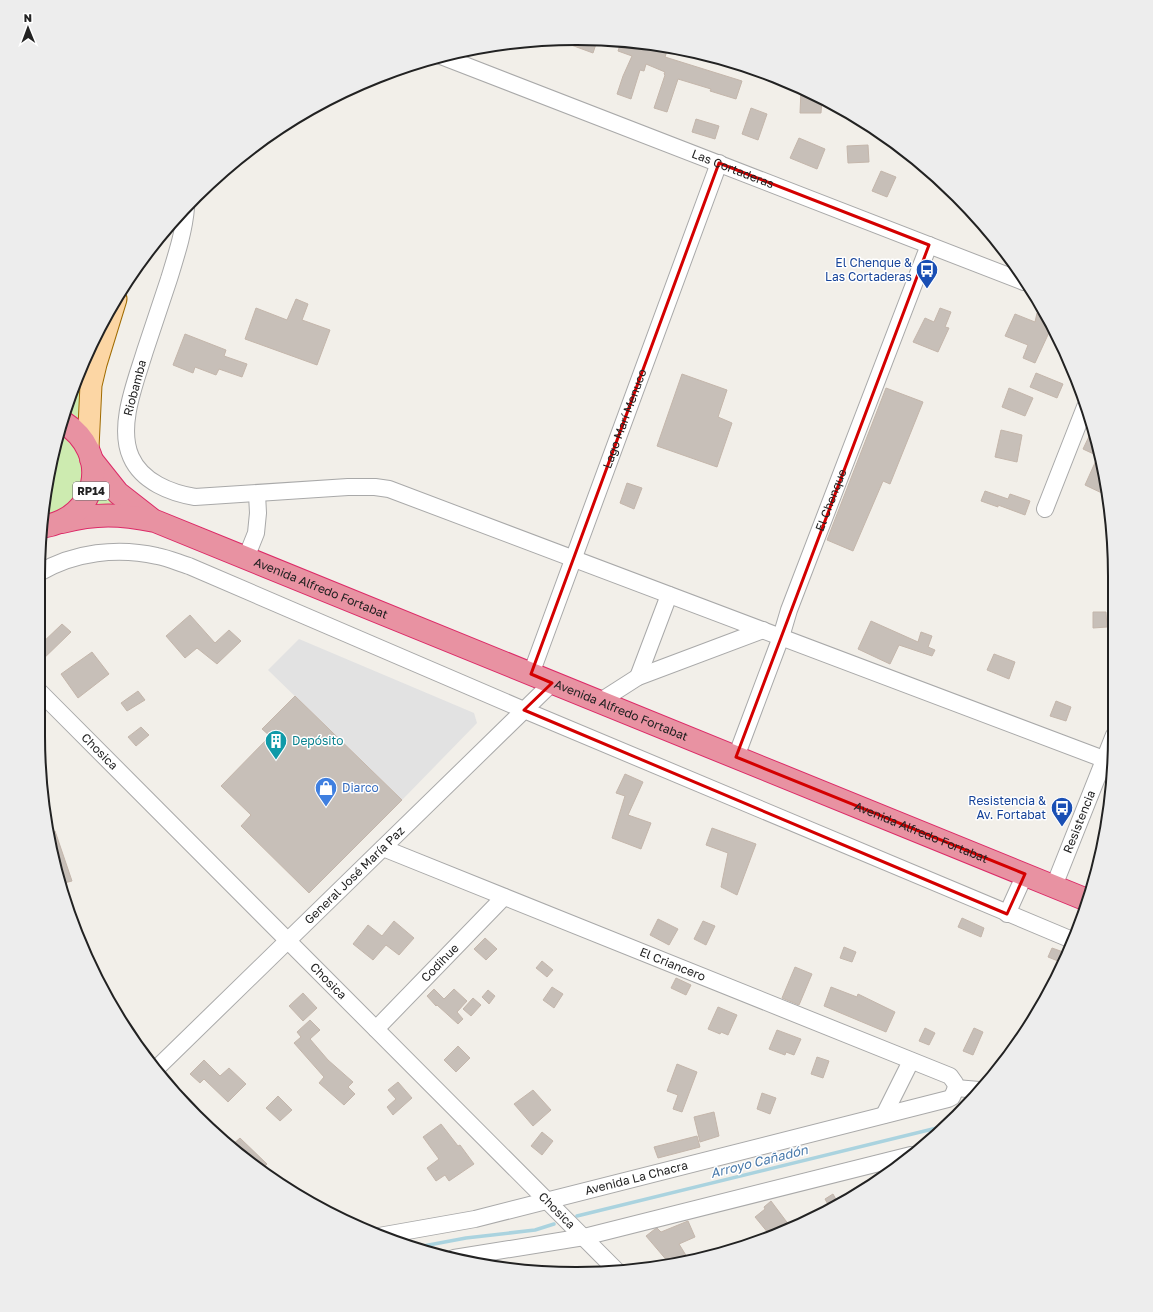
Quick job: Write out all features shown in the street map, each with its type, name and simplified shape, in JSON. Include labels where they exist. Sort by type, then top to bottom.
[{"type":"highway","name":"Avenida Alfredo Fortabat","points":[[67,425],[82,438],[90,454],[118,492],[155,521]]},
{"type":"highway","name":"RP14","points":[[49,526],[71,516],[79,510],[91,492],[94,471],[90,454]]},
{"type":"highway","name":"Avenida Alfredo Fortabat","points":[[49,526],[88,516],[111,515],[155,521],[1082,898]]},
{"type":"main road","name":"RP14","points":[[90,454],[91,385],[107,327]]},
{"type":"street","name":"Las Cortaderas","points":[[452,60],[1017,279]]},
{"type":"street","name":"Lago Marí Menuco","points":[[530,674],[719,163]]},
{"type":"street","name":"Riobamba","points":[[184,218],[181,240],[129,405],[126,419],[126,432],[130,456],[138,469],[150,480],[180,495],[196,497],[348,487],[375,487],[389,489],[1107,760]]},
{"type":"street","name":"El Chenque","points":[[736,757],[781,637],[789,610],[930,245]]},
{"type":"street","points":[[1045,509],[1082,414]]},
{"type":"street","points":[[246,558],[256,533],[258,513],[257,494]]},
{"type":"street","points":[[45,570],[68,560],[99,552],[128,552],[158,556],[218,578],[401,658],[1068,938]]},
{"type":"street","points":[[638,677],[669,595]]},
{"type":"street","points":[[599,702],[638,677],[763,630]]},
{"type":"street","name":"General José María Paz","points":[[160,1065],[552,683]]},
{"type":"street","name":"Chosica","points":[[45,697],[612,1266]]},
{"type":"street","name":"Resistencia","points":[[1054,886],[1107,765]]},
{"type":"street","name":"El Criancero","points":[[383,848],[950,1076],[955,1083],[956,1088]]},
{"type":"street","points":[[1007,914],[1025,874]]},
{"type":"street","name":"Codihue","points":[[376,1029],[504,897]]},
{"type":"street","points":[[884,1115],[911,1061]]},
{"type":"street","points":[[956,1088],[973,1089]]},
{"type":"street","name":"Avenida La Chacra","points":[[392,1234],[475,1220],[948,1099],[952,1097],[956,1088]]},
{"type":"street","points":[[468,1256],[584,1238],[898,1158]]},
{"type":"highlighted area","points":[[719,163],[929,245],[736,757],[1025,874],[1007,914],[524,710],[552,683],[531,674]]},
{"type":"green space","points":[[93,356],[84,428],[70,416],[85,373]]},
{"type":"green space","points":[[64,434],[77,446],[84,470],[76,500],[49,515],[55,473]]},
{"type":"green space","points":[[101,483],[133,511],[89,510]]},
{"type":"shaded area","points":[[299,639],[474,713],[477,723],[402,800],[268,670]]},
{"type":"building","points":[[572,45],[595,46],[593,53]]},
{"type":"building","points":[[619,47],[666,53],[665,57],[742,81],[736,99],[710,91],[711,89],[678,79],[667,112],[654,108],[665,72],[646,64],[644,71],[640,70],[631,99],[617,94],[632,56],[618,51]]},
{"type":"building","points":[[801,95],[822,105],[821,113],[800,113]]},
{"type":"building","points":[[751,108],[767,114],[758,140],[742,134]]},
{"type":"building","points":[[696,119],[719,126],[715,139],[692,132]]},
{"type":"building","points":[[799,138],[825,149],[817,169],[790,158]]},
{"type":"building","points":[[868,145],[869,162],[848,163],[847,146]]},
{"type":"building","points":[[881,171],[896,177],[887,197],[872,191]]},
{"type":"building","points":[[296,299],[308,304],[302,320],[330,330],[317,365],[245,339],[256,308],[287,320]]},
{"type":"building","points":[[940,308],[951,312],[945,327],[949,328],[938,352],[913,342],[925,318],[934,322]]},
{"type":"building","points":[[1037,313],[1049,333],[1035,363],[1023,358],[1028,345],[1005,336],[1015,314],[1035,322]]},
{"type":"building","points":[[185,334],[226,350],[224,356],[247,364],[242,377],[219,369],[216,375],[195,367],[193,373],[173,365]]},
{"type":"building","points":[[1036,373],[1063,384],[1057,398],[1030,387]]},
{"type":"building","points":[[682,374],[727,390],[718,417],[732,423],[717,467],[657,446]]},
{"type":"building","points":[[886,388],[923,402],[890,484],[883,481],[853,551],[827,540]]},
{"type":"building","points":[[1009,388],[1033,398],[1025,416],[1002,407]]},
{"type":"building","points":[[1001,430],[1022,435],[1017,462],[995,457]]},
{"type":"building","points":[[1089,436],[1094,454],[1083,449]]},
{"type":"building","points":[[1095,462],[1101,493],[1085,485]]},
{"type":"building","points":[[627,483],[642,488],[634,509],[620,503]]},
{"type":"building","points":[[985,491],[1008,499],[1010,494],[1030,501],[1025,515],[998,505],[998,507],[981,501]]},
{"type":"building","points":[[1093,612],[1106,612],[1107,627],[1093,628]]},
{"type":"building","points":[[190,615],[215,643],[229,630],[241,641],[217,664],[197,648],[185,658],[166,636]]},
{"type":"building","points":[[871,621],[918,642],[921,632],[932,636],[928,647],[935,650],[932,656],[899,645],[890,664],[858,649]]},
{"type":"building","points":[[62,624],[71,632],[45,657],[45,640]]},
{"type":"building","points":[[92,652],[109,674],[78,698],[61,674]]},
{"type":"building","points":[[994,654],[1015,662],[1009,679],[987,670]]},
{"type":"building","points":[[138,691],[145,700],[127,711],[121,703]]},
{"type":"building","name":"Diarco","points":[[295,696],[402,800],[309,893],[241,826],[251,815],[221,786],[270,736],[262,729]]},
{"type":"building","points":[[1056,701],[1071,707],[1066,721],[1050,716]]},
{"type":"building","points":[[141,727],[149,735],[136,746],[128,737]]},
{"type":"building","points":[[625,774],[643,782],[628,815],[651,823],[641,849],[612,838],[625,796],[616,793]]},
{"type":"building","points":[[712,828],[756,844],[737,895],[721,887],[728,853],[706,845]]},
{"type":"building","points":[[55,831],[72,881],[66,883]]},
{"type":"building","points":[[962,918],[984,928],[981,937],[958,927]]},
{"type":"building","points":[[658,919],[678,929],[669,945],[650,935]]},
{"type":"building","points":[[394,921],[414,938],[399,955],[386,945],[373,960],[353,944],[368,925],[382,936]]},
{"type":"building","points":[[703,921],[715,926],[706,945],[694,939]]},
{"type":"building","points":[[485,938],[497,949],[486,960],[474,949]]},
{"type":"building","points":[[844,947],[856,952],[852,962],[840,958]]},
{"type":"building","points":[[1052,948],[1062,952],[1058,961],[1048,957]]},
{"type":"building","points":[[542,961],[553,970],[547,977],[536,968]]},
{"type":"building","points":[[795,967],[812,974],[799,1005],[782,998]]},
{"type":"building","points":[[676,978],[691,985],[686,995],[671,988]]},
{"type":"building","points":[[552,987],[563,994],[554,1008],[543,1000]]},
{"type":"building","points":[[831,987],[857,997],[858,994],[895,1012],[886,1032],[824,1006]]},
{"type":"building","points":[[434,989],[444,999],[454,989],[467,1001],[457,1012],[463,1019],[458,1024],[437,1005],[436,1006],[427,996]]},
{"type":"building","points":[[488,990],[495,996],[489,1004],[482,997]]},
{"type":"building","points":[[303,993],[317,1008],[303,1021],[289,1006]]},
{"type":"building","points":[[473,998],[481,1005],[471,1016],[463,1009]]},
{"type":"building","points":[[718,1007],[737,1015],[728,1035],[721,1032],[720,1034],[708,1029]]},
{"type":"building","points":[[310,1020],[320,1030],[310,1039],[328,1060],[353,1082],[348,1087],[355,1094],[344,1105],[319,1083],[324,1077],[294,1043],[301,1037],[297,1032]]},
{"type":"building","points":[[925,1028],[935,1033],[929,1045],[919,1041]]},
{"type":"building","points":[[974,1028],[983,1032],[973,1055],[963,1051]]},
{"type":"building","points":[[777,1030],[801,1039],[794,1055],[786,1052],[785,1055],[769,1049]]},
{"type":"building","points":[[458,1046],[470,1058],[456,1072],[444,1060]]},
{"type":"building","points":[[817,1057],[829,1061],[823,1078],[811,1074]]},
{"type":"building","points":[[204,1060],[220,1076],[229,1068],[246,1084],[228,1102],[204,1079],[200,1083],[190,1074]]},
{"type":"building","points":[[677,1064],[697,1072],[682,1112],[673,1109],[678,1095],[667,1091]]},
{"type":"building","points":[[398,1082],[412,1098],[393,1115],[387,1107],[396,1099],[388,1090]]},
{"type":"building","points":[[533,1090],[551,1110],[533,1126],[514,1104]]},
{"type":"building","points":[[762,1093],[776,1098],[770,1114],[757,1109]]},
{"type":"building","points":[[278,1096],[292,1110],[280,1121],[266,1108]]},
{"type":"building","points":[[714,1112],[719,1136],[700,1142],[694,1117]]},
{"type":"building","points":[[441,1124],[458,1146],[460,1145],[474,1164],[449,1181],[445,1175],[436,1181],[427,1168],[439,1159],[423,1137]]},
{"type":"building","points":[[542,1132],[553,1141],[542,1155],[531,1146]]},
{"type":"building","points":[[697,1136],[700,1147],[658,1158],[654,1147]]},
{"type":"building","points":[[240,1138],[267,1164],[265,1166],[235,1142]]},
{"type":"building","points":[[833,1194],[836,1199],[828,1204],[825,1199]]},
{"type":"building","points":[[771,1201],[788,1223],[767,1232],[755,1217],[765,1209],[764,1207]]},
{"type":"building","points":[[688,1221],[695,1237],[679,1244],[686,1256],[666,1259],[646,1236],[657,1228],[661,1232]]},
{"type":"waterway","name":"Arroyo Cañadón","points":[[577,1216],[933,1129]]},
{"type":"waterway","name":"Arroyo Cañadón","points":[[427,1245],[466,1238],[535,1230],[554,1224]]},
{"type":"place","name":"El Chenque & Las Cortaderas","points":[[927,290]]},
{"type":"place","name":"Depósito","points":[[276,760]]},
{"type":"place","name":"Diarco","points":[[326,808]]},
{"type":"place","name":"Resistencia & Av. Fortabat","points":[[1062,828]]}]
